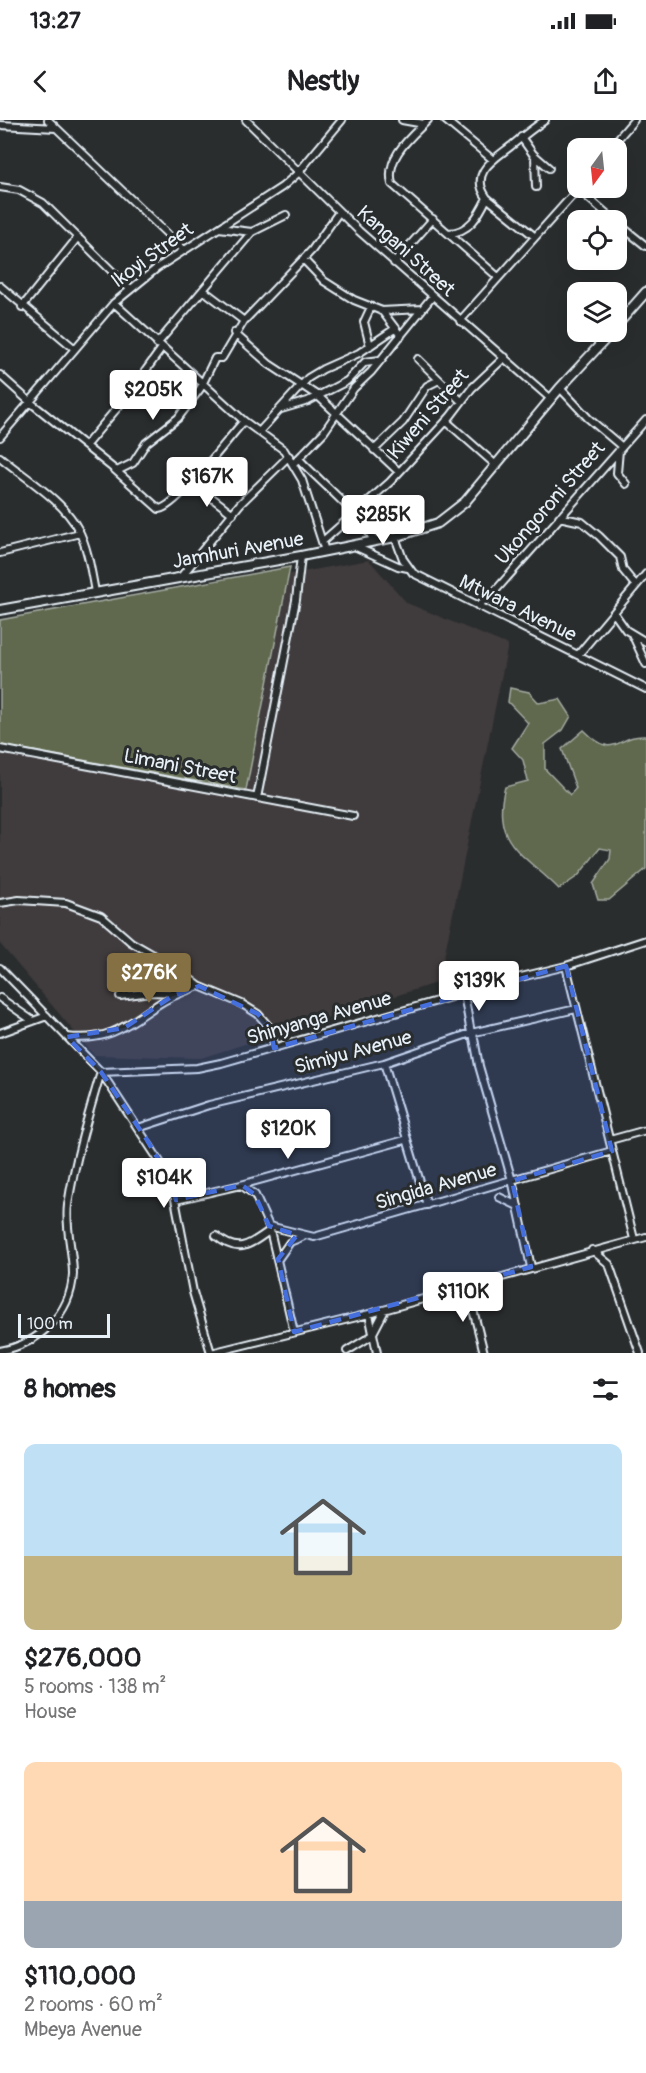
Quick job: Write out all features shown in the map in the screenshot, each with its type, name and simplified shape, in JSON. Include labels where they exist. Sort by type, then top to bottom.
[{"type":"street","points":[[48,120],[184,250]]},
{"type":"street","name":"Ikoyi Street","points":[[0,436],[114,303],[184,250],[282,187],[297,174],[342,120]]},
{"type":"street","points":[[402,120],[426,122]]},
{"type":"street","points":[[445,120],[492,159]]},
{"type":"street","points":[[532,120],[539,124]]},
{"type":"street","points":[[534,236],[487,198],[482,190],[481,180],[486,164],[545,120]]},
{"type":"street","points":[[619,138],[634,120]]},
{"type":"street","name":"Kangani Street","points":[[250,121],[297,174],[432,297],[505,357],[551,399]]},
{"type":"street","points":[[426,122],[396,156],[390,180],[399,193],[433,219],[498,277]]},
{"type":"street","points":[[5,123],[57,128]]},
{"type":"street","points":[[521,137],[535,156],[549,168]]},
{"type":"street","points":[[535,156],[536,187]]},
{"type":"street","points":[[0,187],[19,190],[44,202],[130,289]]},
{"type":"street","points":[[448,233],[465,230],[480,212],[487,198]]},
{"type":"street","points":[[460,321],[569,198]]},
{"type":"street","points":[[590,198],[603,210]]},
{"type":"street","points":[[117,471],[133,463],[146,443],[178,418],[203,383],[215,358],[222,358],[234,333],[303,259],[339,212]]},
{"type":"street","points":[[86,445],[128,395],[159,346],[252,232],[286,215]]},
{"type":"street","points":[[394,263],[433,219]]},
{"type":"street","points":[[219,228],[252,232]]},
{"type":"street","points":[[627,230],[646,246]]},
{"type":"street","points":[[22,307],[78,237]]},
{"type":"street","points":[[303,259],[324,281],[354,300],[381,311],[422,309]]},
{"type":"street","points":[[0,286],[22,307],[75,349]]},
{"type":"street","points":[[203,290],[217,298],[244,321]]},
{"type":"street","points":[[627,314],[646,292]]},
{"type":"street","points":[[296,461],[337,416],[354,388],[401,336],[432,297]]},
{"type":"street","points":[[114,303],[244,421],[296,461],[354,515],[374,541]]},
{"type":"street","points":[[370,346],[364,322],[371,307]]},
{"type":"street","points":[[381,311],[401,336]]},
{"type":"street","points":[[259,432],[300,386],[323,369],[346,360],[396,328]]},
{"type":"street","points":[[234,333],[269,364],[318,396],[399,472]]},
{"type":"street","name":"Jamhuri Avenue","points":[[0,610],[301,556],[395,537],[438,523],[451,514],[497,466],[560,388],[603,342]]},
{"type":"street","name":"Kiweni Street","points":[[322,541],[354,515],[399,472],[446,421],[461,400],[505,357]]},
{"type":"street","points":[[418,359],[461,400]]},
{"type":"street","points":[[281,409],[318,396],[350,379],[365,362],[380,360]]},
{"type":"street","points":[[0,375],[30,402],[117,471],[159,509],[167,508],[214,459],[244,421]]},
{"type":"street","points":[[374,450],[403,422],[425,389],[439,380]]},
{"type":"street","points":[[560,388],[620,448],[616,469],[619,477],[626,484]]},
{"type":"street","name":"Ukongoroni Street","points":[[478,606],[496,590],[646,420]]},
{"type":"street","points":[[446,421],[497,466]]},
{"type":"street","points":[[180,578],[263,478],[289,456]]},
{"type":"street","points":[[0,457],[64,510],[80,532],[95,592]]},
{"type":"street","points":[[296,461],[326,551]]},
{"type":"street","points":[[601,470],[616,469]]},
{"type":"street","points":[[188,485],[198,486],[232,514]]},
{"type":"street","points":[[559,517],[582,522],[599,536],[620,557],[623,570],[636,586]]},
{"type":"street","points":[[0,553],[80,532]]},
{"type":"street","points":[[395,537],[408,568]]},
{"type":"street","name":"Mtwara Avenue","points":[[352,545],[398,566],[408,568],[432,584],[646,689]]},
{"type":"street","points":[[257,798],[296,600],[301,556]]},
{"type":"street","points":[[579,655],[646,574]]},
{"type":"street","points":[[614,613],[633,636],[646,664]]},
{"type":"street","points":[[633,636],[646,642]]},
{"type":"street","name":"Limani Street","points":[[0,749],[353,816]]},
{"type":"street","points":[[0,903],[14,900],[65,903],[86,909],[107,920],[131,942],[173,966],[199,986],[242,1004],[258,1014],[270,1028],[275,1048]]},
{"type":"street","name":"Shinyanga Avenue","points":[[101,1072],[197,1068],[566,966],[646,940]]},
{"type":"street","points":[[566,966],[634,1239]]},
{"type":"street","points":[[0,968],[101,1072],[166,1171],[176,1200],[193,1292],[211,1353],[369,1314],[531,1267],[646,1237]]},
{"type":"street","points":[[67,1037],[105,1034],[124,1029],[178,993],[199,986]]},
{"type":"street","points":[[120,996],[160,992],[178,993]]},
{"type":"street","points":[[464,994],[479,1066],[512,1181],[531,1267]]},
{"type":"street","points":[[0,998],[33,1021]]},
{"type":"street","name":"Simiyu Avenue","points":[[138,1128],[209,1105],[384,1063],[472,1033],[576,1009]]},
{"type":"street","points":[[0,1033],[47,1016]]},
{"type":"street","points":[[384,1063],[405,1140],[427,1205]]},
{"type":"street","points":[[0,1351],[22,1346],[39,1336],[55,1320],[69,1292],[73,1274],[67,1226],[68,1203],[84,1123],[101,1072]]},
{"type":"street","points":[[610,1140],[646,1130]]},
{"type":"street","points":[[176,1200],[241,1185],[405,1140]]},
{"type":"street","name":"Singida Avenue","points":[[269,1229],[314,1238],[612,1151]]},
{"type":"street","points":[[241,1185],[254,1193],[269,1229],[294,1332]]},
{"type":"street","points":[[499,1197],[518,1206]]},
{"type":"street","points":[[216,1236],[232,1247],[241,1247],[269,1229]]},
{"type":"street","points":[[278,1259],[290,1242],[303,1237]]},
{"type":"street","points":[[592,1251],[609,1264],[639,1352]]},
{"type":"street","points":[[467,1286],[484,1353]]},
{"type":"street","points":[[347,1351],[373,1334],[385,1309]]},
{"type":"street","points":[[369,1314],[377,1353]]},
{"type":"highlighted area","points":[[566,966],[612,1151],[512,1181],[531,1267],[294,1332],[278,1259],[297,1235],[269,1226],[255,1195],[242,1185],[176,1200],[169,1178],[147,1140],[101,1072],[67,1037],[124,1028],[171,997],[199,986],[258,1014],[270,1028],[274,1048]]},
{"type":"shaded area","points":[[369,560],[407,603],[508,645],[439,982],[201,1058],[94,1055],[0,944],[0,626]]},
{"type":"green space","points":[[290,567],[246,790],[0,745],[0,620]]},
{"type":"green space","points":[[510,688],[529,692],[539,703],[560,699],[571,716],[563,730],[545,744],[545,769],[570,795],[576,788],[562,749],[584,730],[603,745],[610,746],[628,739],[646,736],[646,869],[609,900],[598,900],[593,884],[610,859],[611,850],[600,848],[578,876],[559,889],[513,846],[506,835],[502,822],[505,787],[528,781],[523,760],[512,748],[528,723],[508,702]]}]
